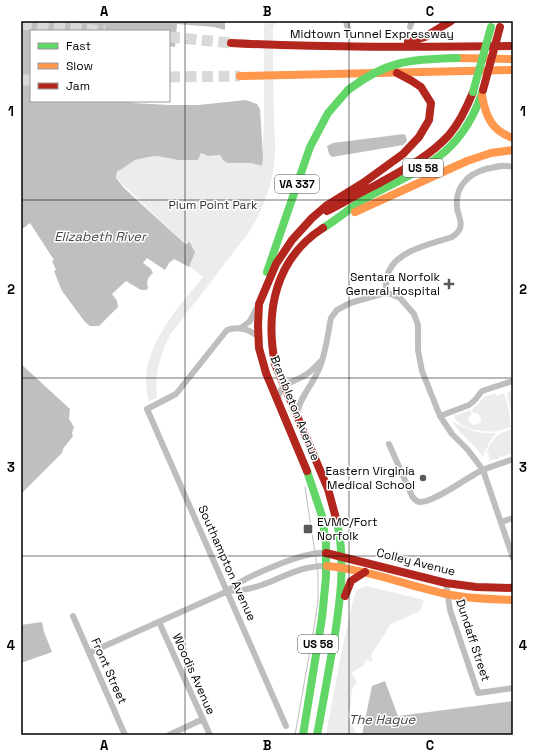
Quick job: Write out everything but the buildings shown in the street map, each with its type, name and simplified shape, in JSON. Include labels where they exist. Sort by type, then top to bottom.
[{"type":"main road","points":[[415,42],[452,21]]},
{"type":"main road","points":[[431,34],[445,31],[460,21]]},
{"type":"main road","name":"Brambleton Avenue","points":[[318,735],[341,594],[342,556],[339,528],[332,499],[275,364],[269,333],[271,307],[277,287],[288,264],[303,245],[354,206],[424,167],[444,153],[459,137],[474,114],[482,93],[501,23]]},
{"type":"main road","name":"Brambleton Avenue","points":[[303,735],[322,618],[327,566],[326,552],[323,524],[316,495],[305,464],[264,367],[258,337],[259,304],[276,264],[299,231],[312,218],[426,156],[455,128],[470,102],[492,24]]},
{"type":"main road","points":[[357,46],[364,44],[445,41],[513,41]]},
{"type":"main road","points":[[463,46],[492,42]]},
{"type":"main road","name":"Midtown Tunnel Expressway","points":[[231,43],[280,46],[357,46],[392,48],[513,46]]},
{"type":"main road","name":"VA 337","points":[[259,304],[262,285],[310,146],[328,113],[348,90],[376,70],[399,62],[418,59],[513,58]]},
{"type":"main road","points":[[395,72],[513,70]]},
{"type":"main road","name":"US 58","points":[[240,76],[395,72],[415,82],[429,98],[431,104],[431,116],[425,130],[414,144],[395,161],[351,193],[322,209],[312,218]]},
{"type":"main road","points":[[482,93],[486,116],[492,126],[503,134],[513,138]]},
{"type":"main road","points":[[336,220],[467,161],[491,153],[513,150]]},
{"type":"main road","name":"Colley Avenue","points":[[326,552],[446,583],[476,587],[513,588]]},
{"type":"main road","name":"Colley Avenue","points":[[327,566],[342,567],[365,572],[447,594],[485,599],[513,600]]},
{"type":"main road","points":[[336,627],[349,582],[365,572]]},
{"type":"street","points":[[346,21],[348,29]]},
{"type":"street","points":[[385,293],[388,273],[393,264],[399,258],[410,251],[452,237],[457,233],[461,223],[457,207],[457,197],[461,185],[465,180],[484,169],[502,166],[513,167]]},
{"type":"street","points":[[297,418],[298,407],[315,378],[323,359],[331,318],[337,310],[350,303],[385,293],[400,298],[408,306],[417,320],[418,350],[422,371],[440,416],[449,430],[471,453],[483,470],[513,558]]},
{"type":"street","points":[[258,337],[254,333],[241,328],[253,317],[259,304]]},
{"type":"street","name":"Southampton Avenue","points":[[241,328],[226,330],[176,394],[149,408],[286,726]]},
{"type":"street","points":[[278,403],[280,392],[286,383],[302,377],[311,371],[323,359]]},
{"type":"street","points":[[440,416],[469,405],[482,391],[513,381]]},
{"type":"street","points":[[389,444],[412,496],[417,501],[424,501],[449,490],[483,470],[513,459]]},
{"type":"street","points":[[501,522],[513,518]]},
{"type":"street","name":"Colley Avenue","points":[[88,653],[228,591],[236,584],[293,559],[311,553],[326,552]]},
{"type":"street","name":"Colley Avenue","points":[[228,591],[239,591],[259,586],[306,568],[327,566]]},
{"type":"street","name":"Dundaff Street","points":[[446,583],[450,610],[478,693],[513,688]]},
{"type":"street","name":"Front Street","points":[[73,616],[125,735]]},
{"type":"street","name":"Woodis Avenue","points":[[159,622],[210,735]]},
{"type":"street","points":[[169,735],[203,719]]},
{"type":"green space","name":"Plum Point Park","points":[[266,21],[276,21],[273,27],[275,155],[269,190],[249,232],[170,335],[163,350],[157,373],[157,398],[149,401],[146,383],[148,366],[153,350],[160,334],[170,319],[203,277],[188,265],[190,241],[184,243],[116,178],[119,170],[135,160],[157,156],[176,160],[201,153],[208,156],[220,155],[226,162],[230,163],[247,162],[262,166],[264,119],[264,27]]},
{"type":"green space","points":[[513,390],[513,421],[507,395],[508,392]]},
{"type":"green space","points":[[495,393],[496,396],[504,393],[509,411],[511,427],[499,431],[480,431],[461,425],[457,421],[454,416],[470,410],[472,414],[468,421],[473,425],[478,424],[481,418],[478,414],[473,413],[472,409],[484,397]]},
{"type":"green space","points":[[454,422],[464,428],[475,431],[497,433],[490,441],[483,457],[457,428],[453,423]]},
{"type":"green space","points":[[512,429],[513,453],[489,462],[489,454],[487,453],[490,444],[499,434]]},
{"type":"green space","points":[[367,586],[424,600],[420,611],[391,624],[371,655],[373,662],[366,660],[363,666],[352,672],[357,683],[352,690],[351,707],[347,714],[357,735],[326,735],[340,659],[354,596],[357,590]]},
{"type":"water","name":"Elizabeth River","points":[[21,21],[225,21],[225,30],[214,27],[177,24],[175,47],[170,46],[170,30],[30,30],[30,102],[130,102],[169,105],[198,105],[246,100],[257,104],[260,109],[263,157],[262,166],[251,163],[227,163],[220,155],[208,156],[201,153],[198,160],[178,160],[157,156],[135,160],[117,172],[116,178],[124,188],[184,243],[187,244],[189,241],[195,252],[189,267],[174,259],[169,263],[165,270],[147,258],[143,263],[151,269],[153,273],[148,279],[147,290],[141,290],[126,281],[112,294],[117,301],[118,307],[99,326],[90,326],[85,322],[62,291],[54,271],[56,270],[52,261],[54,260],[30,223],[21,230]]},
{"type":"water","points":[[404,134],[407,141],[403,145],[332,157],[329,154],[327,146],[333,143]]},
{"type":"water","points":[[21,364],[70,409],[69,419],[74,427],[72,433],[73,436],[63,449],[62,453],[21,494]]},
{"type":"water","points":[[42,622],[44,632],[52,652],[21,663],[21,625]]},
{"type":"water","name":"The Hague","points":[[385,681],[398,716],[513,701],[513,735],[362,735],[372,686]]},
{"type":"tunnel","points":[[21,24],[93,30]]},
{"type":"tunnel","points":[[170,37],[231,43]]},
{"type":"tunnel","points":[[170,77],[240,76]]},
{"type":"tunnel","points":[[21,80],[30,80]]},
{"type":"tram line","points":[[295,735],[318,601],[318,573],[305,487]]},
{"type":"traffic: fast","points":[[473,92],[491,27]]},
{"type":"traffic: fast","points":[[348,90],[362,80],[387,67],[425,59],[457,58]]},
{"type":"traffic: fast","points":[[267,272],[310,147],[328,113],[348,90]]},
{"type":"traffic: fast","points":[[323,228],[366,198],[405,178],[438,158],[452,145],[464,130],[474,112],[483,90]]},
{"type":"traffic: fast","points":[[303,735],[322,618],[326,577],[326,544],[322,516],[307,471]]},
{"type":"traffic: fast","points":[[317,735],[334,641],[340,597],[342,567],[340,537],[337,522]]},
{"type":"traffic: slow","points":[[457,58],[513,59]]},
{"type":"traffic: slow","points":[[240,76],[513,70]]},
{"type":"traffic: slow","points":[[482,96],[491,122],[500,131],[513,138]]},
{"type":"traffic: slow","points":[[355,212],[467,161],[491,153],[513,150]]},
{"type":"traffic: slow","points":[[327,566],[372,574],[454,596],[513,600]]},
{"type":"traffic: jam","points":[[408,42],[425,37],[451,21]]},
{"type":"traffic: jam","points":[[483,90],[500,27]]},
{"type":"traffic: jam","points":[[231,43],[266,45],[407,47],[513,46]]},
{"type":"traffic: jam","points":[[312,218],[326,206],[363,183],[403,154],[419,137],[429,120],[431,103],[421,87],[397,73]]},
{"type":"traffic: jam","points":[[327,211],[405,169],[433,150],[457,125],[473,92]]},
{"type":"traffic: jam","points":[[307,471],[266,373],[259,348],[258,326],[259,304],[276,264],[292,240],[312,218]]},
{"type":"traffic: jam","points":[[323,228],[307,241],[294,255],[284,271],[277,288],[273,306],[272,344],[275,364],[328,489],[337,522]]},
{"type":"traffic: jam","points":[[326,553],[446,583],[476,587],[513,588]]},
{"type":"traffic: jam","points":[[345,596],[351,581],[365,572]]},
{"type":"place","name":"Sentara Norfolk General Hospital","points":[[449,284]]},
{"type":"place","name":"Eastern Virginia Medical School","points":[[423,478]]},
{"type":"place","name":"EVMC/Fort Norfolk","points":[[308,529]]}]
